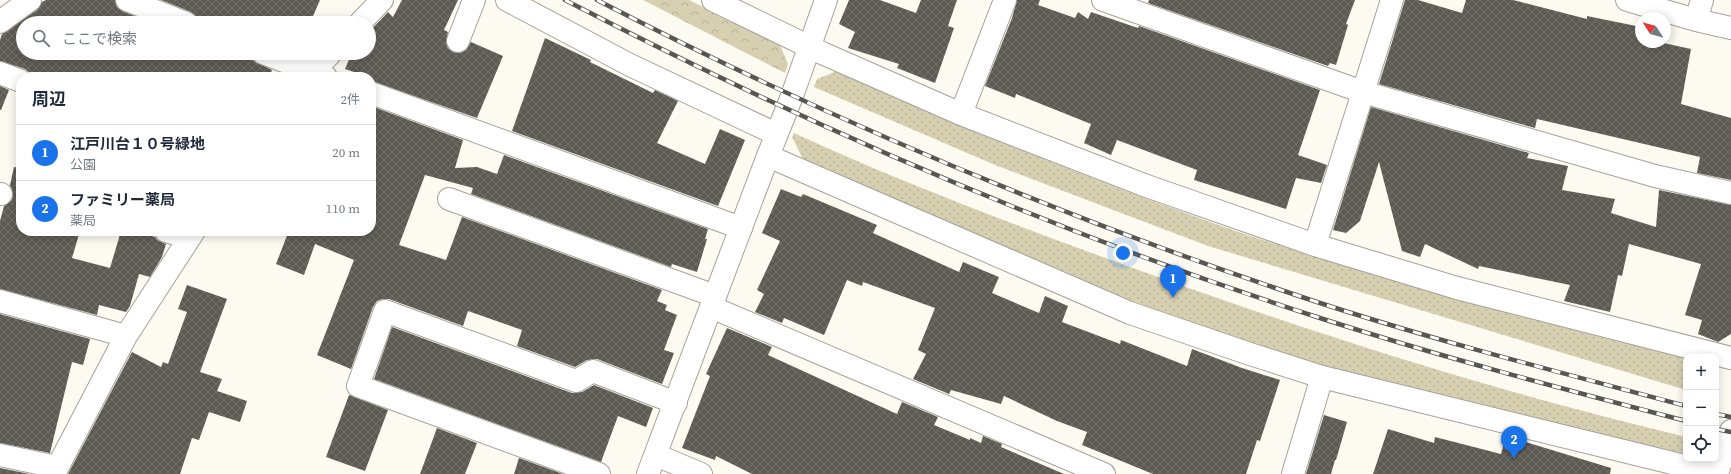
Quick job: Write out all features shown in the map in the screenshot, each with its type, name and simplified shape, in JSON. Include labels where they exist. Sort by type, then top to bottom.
[{"type":"street","points":[[0,22],[30,0]]},
{"type":"street","points":[[127,0],[168,16]]},
{"type":"street","points":[[367,16],[382,0]]},
{"type":"street","points":[[458,41],[474,0]]},
{"type":"street","points":[[507,0],[630,65],[776,134]]},
{"type":"street","points":[[713,0],[809,47],[961,114],[1144,185],[1315,245],[1456,288],[1731,358]]},
{"type":"street","points":[[702,474],[652,464],[776,134],[792,96],[826,0]]},
{"type":"street","points":[[961,114],[1005,0]]},
{"type":"street","points":[[1103,0],[1363,92],[1655,176],[1731,193]]},
{"type":"street","points":[[1315,245],[1392,0]]},
{"type":"street","points":[[1627,0],[1699,10],[1731,28]]},
{"type":"street","points":[[280,60],[308,72]]},
{"type":"street","points":[[317,72],[326,60]]},
{"type":"street","points":[[0,73],[16,79]]},
{"type":"street","points":[[376,95],[741,228]]},
{"type":"street","points":[[768,156],[1130,313],[1322,377],[1717,474],[1731,431]]},
{"type":"street","points":[[450,199],[713,302],[1093,472]]},
{"type":"street","points":[[0,454],[55,471],[126,336],[190,236]]},
{"type":"street","points":[[0,301],[126,336]]},
{"type":"street","points":[[599,474],[358,386],[385,311],[576,381],[593,371],[676,403]]},
{"type":"street","points":[[1293,474],[1322,377]]},
{"type":"green space","points":[[643,0],[689,0],[780,45],[788,64],[785,73]]},
{"type":"green space","points":[[837,71],[1044,159],[1149,200],[1256,238],[1482,305],[1604,338],[1683,357],[1683,389],[1208,246],[995,165],[814,87],[817,79]]},
{"type":"green space","points":[[794,133],[906,182],[982,212],[1097,255],[1267,315],[1495,387],[1683,436],[1683,453],[1468,404],[1361,376],[1307,361],[1196,324],[1026,258],[803,159],[792,137]]},
{"type":"building","points":[[46,0],[115,0],[117,7],[122,11],[134,16],[28,16],[37,10],[42,2]]},
{"type":"building","points":[[161,0],[320,0],[313,16],[196,16],[191,12]]},
{"type":"building","points":[[402,0],[458,0],[444,30],[448,32],[446,42],[448,48],[453,52],[460,53],[466,50],[471,42],[503,56],[477,118],[376,83],[376,72],[354,72],[345,69],[349,60],[376,60],[376,25],[388,12],[393,17]]},
{"type":"building","points":[[849,0],[880,0],[916,13],[921,0],[957,0],[948,26],[954,28],[935,83],[897,68],[899,64],[848,48],[855,32],[839,24]]},
{"type":"building","points":[[1017,0],[1040,0],[1038,5],[1075,18],[1078,12],[1088,19],[1091,12],[1138,28],[1139,26],[1320,90],[1298,155],[1327,165],[1321,183],[1296,178],[1286,209],[1194,180],[1197,170],[1117,140],[1111,155],[1084,143],[1091,124],[1016,94],[1015,98],[985,86],[1012,18]]},
{"type":"building","points":[[1149,0],[1355,0],[1346,24],[1348,25],[1336,65],[1330,63],[1328,66],[1148,3]]},
{"type":"building","points":[[1405,0],[1418,0],[1462,13],[1466,0],[1513,0],[1587,19],[1587,16],[1635,26],[1635,48],[1671,48],[1671,45],[1691,49],[1681,104],[1731,118],[1731,180],[1697,173],[1700,157],[1537,119],[1535,128],[1379,84]]},
{"type":"building","points":[[16,24],[16,60],[254,60],[272,70],[271,72],[29,72],[25,69],[0,61],[0,40],[2,34]]},
{"type":"building","points":[[545,38],[591,60],[590,62],[653,93],[655,90],[678,101],[657,143],[705,164],[720,129],[745,140],[718,206],[512,131]]},
{"type":"building","points":[[0,86],[9,90],[1,110],[0,110]]},
{"type":"building","points":[[1371,107],[1529,153],[1527,158],[1568,166],[1562,190],[1615,199],[1611,213],[1656,227],[1659,190],[1731,205],[1731,334],[1718,342],[1698,334],[1702,320],[1685,315],[1701,264],[1629,244],[1622,276],[1618,275],[1610,312],[1564,301],[1570,285],[1479,266],[1478,269],[1425,244],[1420,257],[1402,251],[1379,162],[1360,221],[1346,233],[1333,230]]},
{"type":"building","points":[[376,108],[463,140],[455,168],[477,167],[497,174],[504,155],[708,229],[705,239],[707,239],[697,272],[672,264],[671,267],[471,194],[473,188],[425,175],[399,245],[446,260],[462,217],[662,290],[657,301],[667,305],[665,310],[677,315],[664,350],[674,353],[662,384],[597,359],[587,360],[575,367],[517,346],[522,330],[468,311],[463,326],[389,299],[377,301],[373,307],[351,369],[317,355],[354,260],[315,244],[304,275],[276,264],[287,236],[376,236]]},
{"type":"building","points":[[14,167],[16,167],[16,236],[79,236],[72,258],[110,268],[120,236],[152,236],[166,244],[162,257],[150,277],[139,274],[130,306],[126,312],[99,305],[97,315],[0,289],[0,221],[4,206],[12,200],[13,194],[10,185]]},
{"type":"building","points":[[781,189],[801,197],[803,194],[877,225],[873,233],[959,272],[963,262],[999,277],[992,293],[1039,313],[1045,296],[1068,306],[1062,322],[1120,344],[1121,340],[1187,366],[1192,349],[1242,368],[1280,380],[1260,441],[1257,440],[1246,474],[1153,474],[1082,445],[1087,432],[1057,421],[1004,396],[1001,404],[951,390],[949,394],[913,379],[926,354],[918,350],[935,308],[863,282],[862,286],[847,280],[824,335],[784,318],[782,323],[755,312],[764,294],[757,290],[780,241],[762,233]]},
{"type":"building","points":[[187,285],[227,299],[200,372],[222,379],[217,391],[247,401],[240,422],[209,412],[199,440],[192,438],[180,474],[68,474],[132,352],[161,367],[163,362],[168,364],[187,312],[178,309]]},
{"type":"building","points":[[0,314],[90,339],[83,365],[72,362],[50,453],[0,443]]},
{"type":"building","points":[[392,327],[572,393],[582,392],[594,385],[653,408],[646,427],[618,416],[601,462],[374,379]]},
{"type":"building","points":[[727,328],[772,347],[768,355],[897,414],[902,402],[938,417],[934,425],[981,443],[983,436],[1002,444],[1001,447],[1064,474],[752,474],[716,456],[715,460],[682,448],[710,376],[706,374]]},
{"type":"building","points":[[349,395],[388,410],[365,471],[326,457]]},
{"type":"building","points":[[1324,415],[1347,422],[1336,460],[1331,474],[1306,474]]},
{"type":"building","points":[[437,428],[477,443],[465,474],[420,474]]},
{"type":"building","points":[[1388,429],[1434,443],[1435,437],[1501,454],[1506,436],[1611,468],[1610,474],[1373,474]]},
{"type":"building","points":[[519,458],[563,474],[514,474]]},
{"type":"building","points":[[0,468],[30,474],[0,474]]},
{"type":"railway","points":[[565,0],[749,91],[842,134],[1030,214],[1126,251],[1320,318],[1411,346],[1683,420]]},
{"type":"railway","points":[[597,0],[684,44],[862,127],[952,166],[1135,238],[1320,303],[1365,317],[1502,357],[1683,405]]},
{"type":"railway","points":[[1719,415],[1731,417]]},
{"type":"railway","points":[[1719,430],[1731,432]]},
{"type":"place","name":"江戸川台１０号緑地","points":[[1173,298]]},
{"type":"place","name":"ファミリー薬局","points":[[1514,459]]}]
